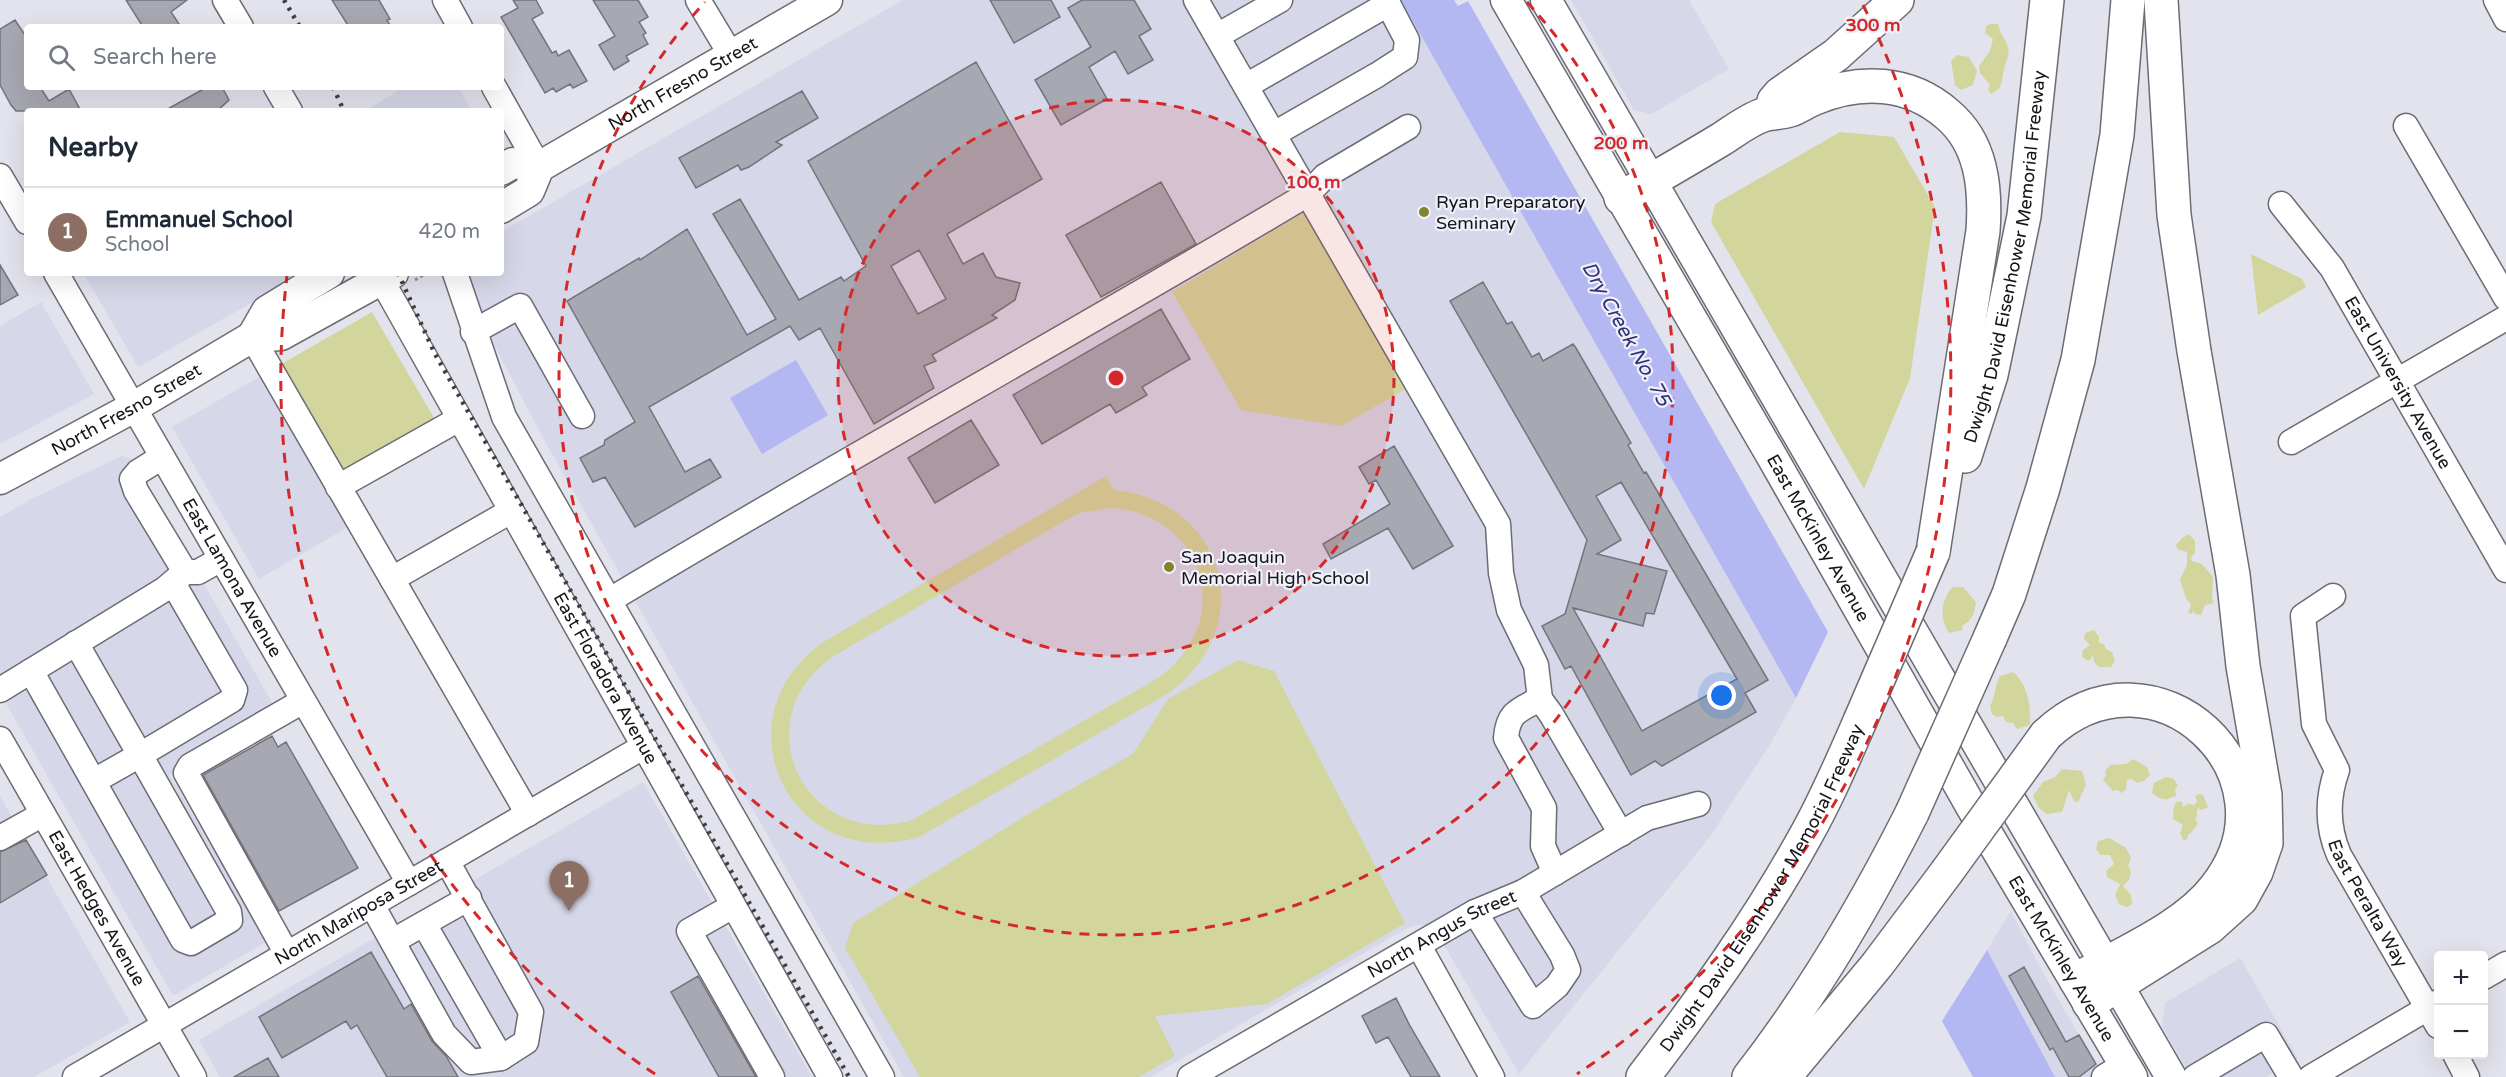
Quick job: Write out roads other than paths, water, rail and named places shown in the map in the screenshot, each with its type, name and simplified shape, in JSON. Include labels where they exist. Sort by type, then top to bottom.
[{"type":"highway","points":[[1763,115],[1780,94],[1836,55],[1897,0]]},
{"type":"highway","name":"Dwight David Eisenhower Memorial Freeway","points":[[1643,1077],[1743,941],[1806,836],[1860,721],[1934,552],[1991,375],[2022,227],[2037,110],[2047,0]]},
{"type":"highway","points":[[1749,1077],[1796,1015],[1879,878],[1912,813],[2009,594],[2040,499],[2078,360],[2117,135],[2128,0]]},
{"type":"highway","points":[[2112,973],[2210,927],[2227,914],[2249,886],[2266,843],[2265,795],[2243,666],[2233,576],[2194,351],[2174,215],[2161,0]]},
{"type":"highway","points":[[1621,198],[1763,115],[1791,110],[1814,98],[1838,90],[1880,84],[1901,88],[1938,105],[1952,117],[1966,134],[1977,157],[1985,203],[1983,231],[1934,552]]},
{"type":"highway","points":[[1784,1077],[1884,956],[2046,735],[2076,712],[2094,704],[2132,700],[2151,703],[2187,716],[2217,742],[2237,780],[2242,816],[2240,837],[2234,856],[2215,888],[2180,920],[2112,973],[2082,992]]},
{"type":"main road","name":"North Fresno Street","points":[[514,169],[730,55],[827,0]]},
{"type":"main road","name":"East McKinley Avenue","points":[[1506,0],[1771,455],[1972,808],[2082,992],[2120,1073]]},
{"type":"main road","name":"East McKinley Avenue","points":[[1546,0],[2171,1077]]},
{"type":"main road","points":[[504,206],[529,191],[514,169]]},
{"type":"main road","points":[[252,337],[267,310],[324,276]]},
{"type":"main road","name":"North Fresno Street","points":[[0,479],[134,407],[252,337],[281,335],[392,277]]},
{"type":"street","points":[[225,0],[239,24]]},
{"type":"street","points":[[445,0],[458,24]]},
{"type":"street","points":[[698,0],[730,55]]},
{"type":"street","points":[[1196,0],[1498,524],[1501,573],[1509,610],[1536,664],[1540,699],[1621,834]]},
{"type":"street","points":[[1217,36],[1280,0]]},
{"type":"street","points":[[2496,0],[2506,19]]},
{"type":"street","points":[[1246,86],[1387,2],[1407,40],[1404,57],[1274,134]]},
{"type":"street","points":[[278,90],[288,108]]},
{"type":"street","points":[[495,90],[499,108]]},
{"type":"street","points":[[2406,126],[2506,298]]},
{"type":"street","points":[[610,600],[922,417],[1170,277],[1308,194],[1325,177],[1408,127]]},
{"type":"street","points":[[504,128],[514,169]]},
{"type":"street","points":[[0,176],[24,217]]},
{"type":"street","name":"East University Avenue","points":[[2281,204],[2332,268],[2506,570]]},
{"type":"street","name":"East Lamona Avenue","points":[[58,276],[409,883]]},
{"type":"street","points":[[456,276],[473,332],[504,417],[882,1077]]},
{"type":"street","name":"East Floradora Avenue","points":[[392,277],[459,419],[830,1077]]},
{"type":"street","points":[[473,332],[519,306],[582,416]]},
{"type":"street","points":[[2291,442],[2506,318]]},
{"type":"street","points":[[252,337],[528,814]]},
{"type":"street","points":[[338,487],[459,419]]},
{"type":"street","points":[[94,782],[232,700],[235,690],[132,479],[138,472],[162,457]]},
{"type":"street","points":[[392,579],[511,511]]},
{"type":"street","points":[[0,690],[179,578],[198,572],[221,559]]},
{"type":"street","name":"East Peralta Way","points":[[2333,596],[2303,616],[2314,724],[2337,770],[2330,801],[2334,844],[2434,1010]]},
{"type":"street","points":[[31,671],[183,940],[191,944],[230,920],[229,912],[76,643]]},
{"type":"street","points":[[1540,699],[1513,713],[1507,726],[1506,738],[1544,808],[1543,846],[1555,873]]},
{"type":"street","points":[[287,954],[186,773],[190,765],[303,701]]},
{"type":"street","name":"East Hedges Avenue","points":[[0,739],[194,1077]]},
{"type":"street","name":"North Mariposa Street","points":[[75,1077],[643,747]]},
{"type":"street","name":"North Angus Street","points":[[1190,1077],[1475,912],[1523,892],[1647,818],[1698,804]]},
{"type":"street","points":[[0,838],[43,813]]},
{"type":"street","points":[[372,905],[444,1034],[471,1062],[501,1058],[526,1042],[531,1012],[447,861]]},
{"type":"street","points":[[1475,912],[1533,1006],[1557,986],[1568,970],[1562,955],[1523,892]]},
{"type":"street","points":[[393,941],[469,898]]},
{"type":"street","points":[[733,906],[689,931],[772,1077]]},
{"type":"street","points":[[424,924],[501,1058]]},
{"type":"street","points":[[1419,946],[1492,1077]]},
{"type":"street","points":[[2488,974],[2506,963]]},
{"type":"street","points":[[2312,1077],[2434,1013]]},
{"type":"street","points":[[2195,1077],[2266,1035],[2291,1077]]},
{"type":"street","points":[[2458,1059],[2468,1077]]},
{"type":"water","name":"Dry Creek No. 75","points":[[1401,0],[1454,0],[1458,6],[1468,1],[1828,632],[1796,698]]},
{"type":"water","points":[[796,360],[828,415],[762,454],[730,398]]},
{"type":"water","points":[[1987,950],[2055,1077],[1973,1077],[1942,1021]]},
{"type":"railway","points":[[284,0],[298,24]]},
{"type":"railway","points":[[334,90],[343,108]]},
{"type":"railway","points":[[399,276],[435,354],[849,1077]]},
{"type":"place","name":"Ryan Preparatory Seminary","points":[[1424,212]]},
{"type":"place","name":"San Joaquin Memorial High School","points":[[1169,567]]},
{"type":"place","name":"Emmanuel School","points":[[569,911]]}]
